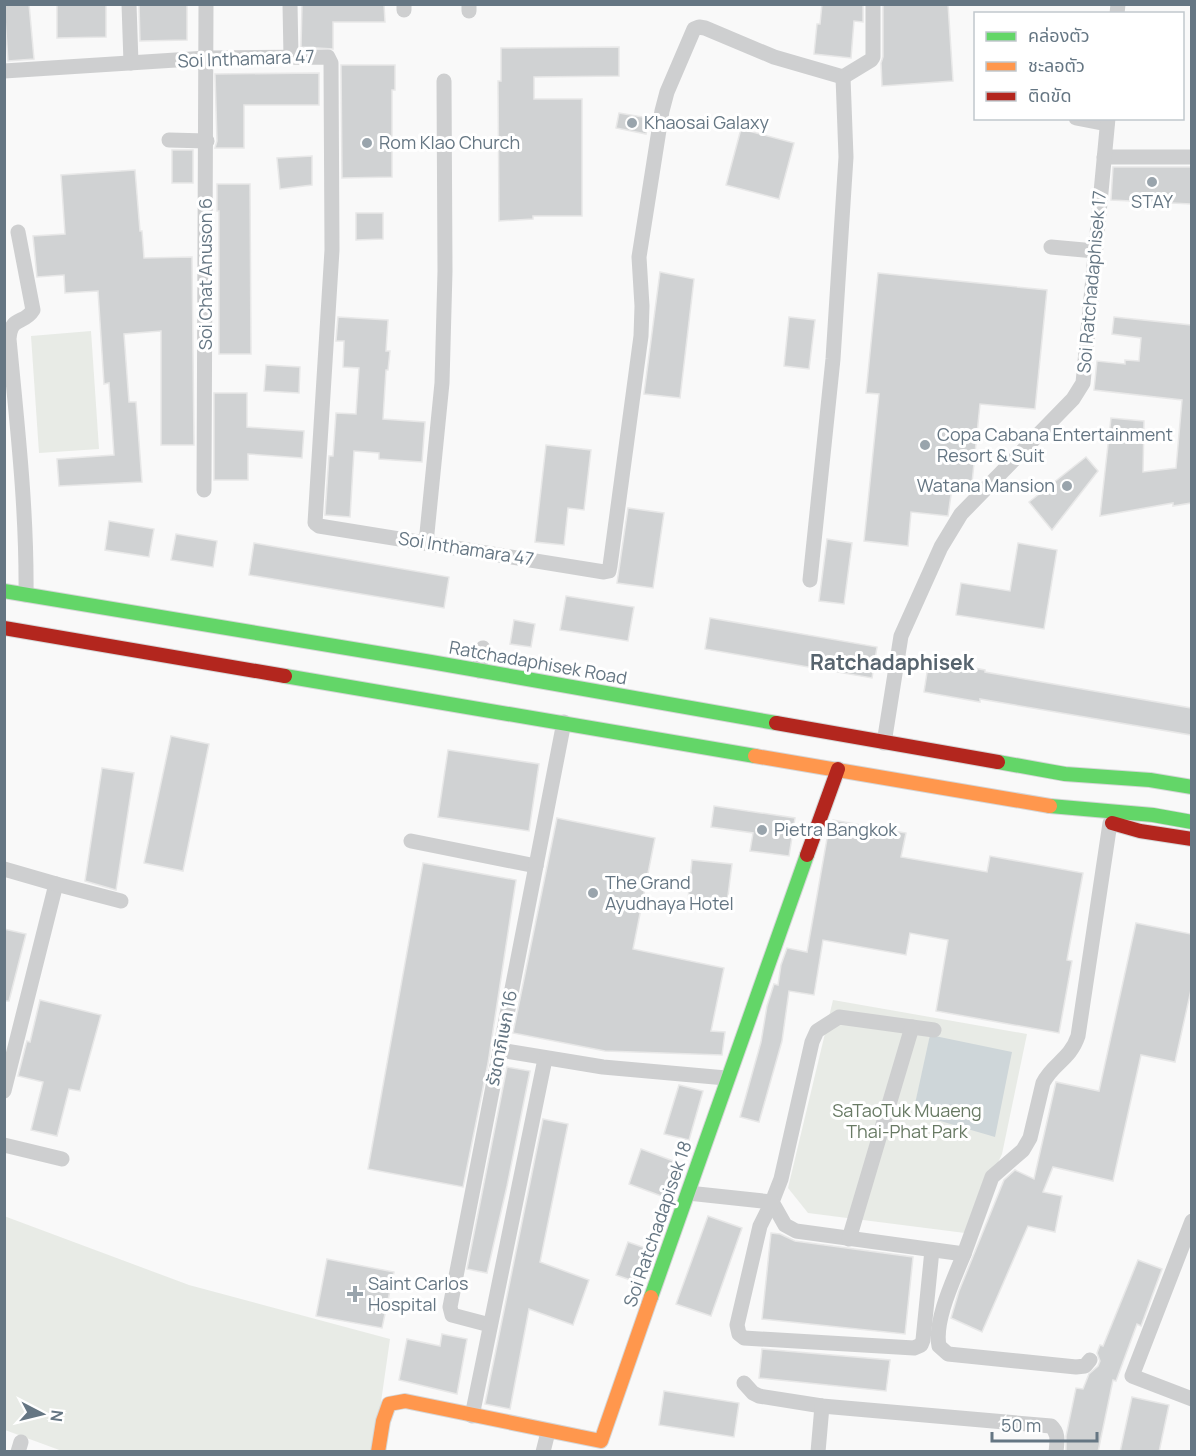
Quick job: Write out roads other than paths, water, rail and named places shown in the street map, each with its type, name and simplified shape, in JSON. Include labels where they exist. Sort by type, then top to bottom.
[{"type":"main road","name":"Ratchadaphisek Road","points":[[4,591],[479,671],[1065,774],[1150,780],[1191,787]]},
{"type":"main road","points":[[4,628],[1064,808],[1153,815],[1191,822]]},
{"type":"main road","name":"Soi Ratchadapisek 18","points":[[378,1452],[382,1421],[389,1404],[405,1401],[548,1432],[599,1446],[726,1078],[838,769]]},
{"type":"main road","name":"Ratchadaphisek Road","points":[[1065,774],[1121,791]]},
{"type":"main road","points":[[1154,802],[1191,808]]},
{"type":"main road","points":[[1064,808],[1140,831],[1191,839]]},
{"type":"street","points":[[129,4],[130,63]]},
{"type":"street","name":"Soi Chat Anuson 6","points":[[204,490],[206,4]]},
{"type":"street","points":[[290,4],[291,57]]},
{"type":"street","points":[[810,579],[834,347],[846,157],[843,77],[873,57],[873,4]]},
{"type":"street","name":"Soi Inthamara 47","points":[[4,71],[207,58],[328,57],[331,63],[332,250],[315,522],[320,526],[604,572],[609,571],[641,336],[639,257],[660,122],[667,92],[694,30],[699,27],[705,28],[774,57],[843,77]]},
{"type":"street","points":[[426,543],[442,383],[446,271],[444,81]]},
{"type":"street","name":"Soi Ratchadaphisek 17","points":[[884,743],[901,636],[942,547],[961,514],[1073,399],[1083,383],[1107,121]]},
{"type":"street","points":[[169,140],[207,141]]},
{"type":"street","points":[[1104,157],[1191,157]]},
{"type":"street","points":[[18,232],[33,310],[30,315],[14,324],[10,329],[9,339],[20,455],[27,567],[26,595]]},
{"type":"street","points":[[1051,247],[1095,251]]},
{"type":"street","points":[[479,671],[483,648]]},
{"type":"street","name":"รัชดาภิเษก 16","points":[[490,1325],[452,1316],[450,1307],[564,722]]},
{"type":"street","points":[[1090,1360],[1085,1366],[1076,1367],[948,1354],[939,1347],[937,1335],[992,1177],[1023,1150],[1030,1138],[1047,1074],[1074,1048],[1078,1036],[1110,822]]},
{"type":"street","points":[[411,842],[536,866]]},
{"type":"street","points":[[4,869],[121,901]]},
{"type":"street","points":[[4,1091],[56,884]]},
{"type":"street","points":[[932,1250],[923,1340],[918,1347],[744,1338],[739,1334],[737,1325],[760,1226],[781,1179],[812,1042],[817,1030],[839,1017],[934,1030]]},
{"type":"street","points":[[849,1239],[912,1027]]},
{"type":"street","points":[[500,1050],[545,1059],[635,1071],[726,1078]]},
{"type":"street","points":[[472,1416],[545,1059]]},
{"type":"street","points":[[4,1145],[62,1159]]},
{"type":"street","points":[[688,1193],[772,1202]]},
{"type":"street","points":[[772,1202],[785,1225],[796,1231],[964,1254]]},
{"type":"street","points":[[1191,1221],[1132,1376],[1191,1399]]},
{"type":"street","points":[[744,1383],[759,1396],[822,1406],[1051,1426],[1057,1437],[1056,1452]]},
{"type":"street","points":[[818,1452],[822,1406]]},
{"type":"street","points":[[543,1452],[548,1432]]},
{"type":"place","name":"Khaosai Galaxy","points":[[632,123]]},
{"type":"place","name":"Rom Klao Church","points":[[367,143]]},
{"type":"place","name":"STAY","points":[[1152,182]]},
{"type":"place","name":"Copa Cabana Entertainment Resort & Suit","points":[[925,445]]},
{"type":"place","name":"Watana Mansion","points":[[1067,486]]},
{"type":"place","name":"Pietra Bangkok","points":[[762,830]]},
{"type":"place","name":"The Grand Ayudhaya Hotel","points":[[593,893]]},
{"type":"place","name":"Saint Carlos Hospital","points":[[355,1294]]},
{"type":"district","name":"Ratchadaphisek","points":[[892,663]]},
{"type":"park label","name":"SaTaoTuk Muaeng Thai-Phat Park","points":[[907,1121]]}]
